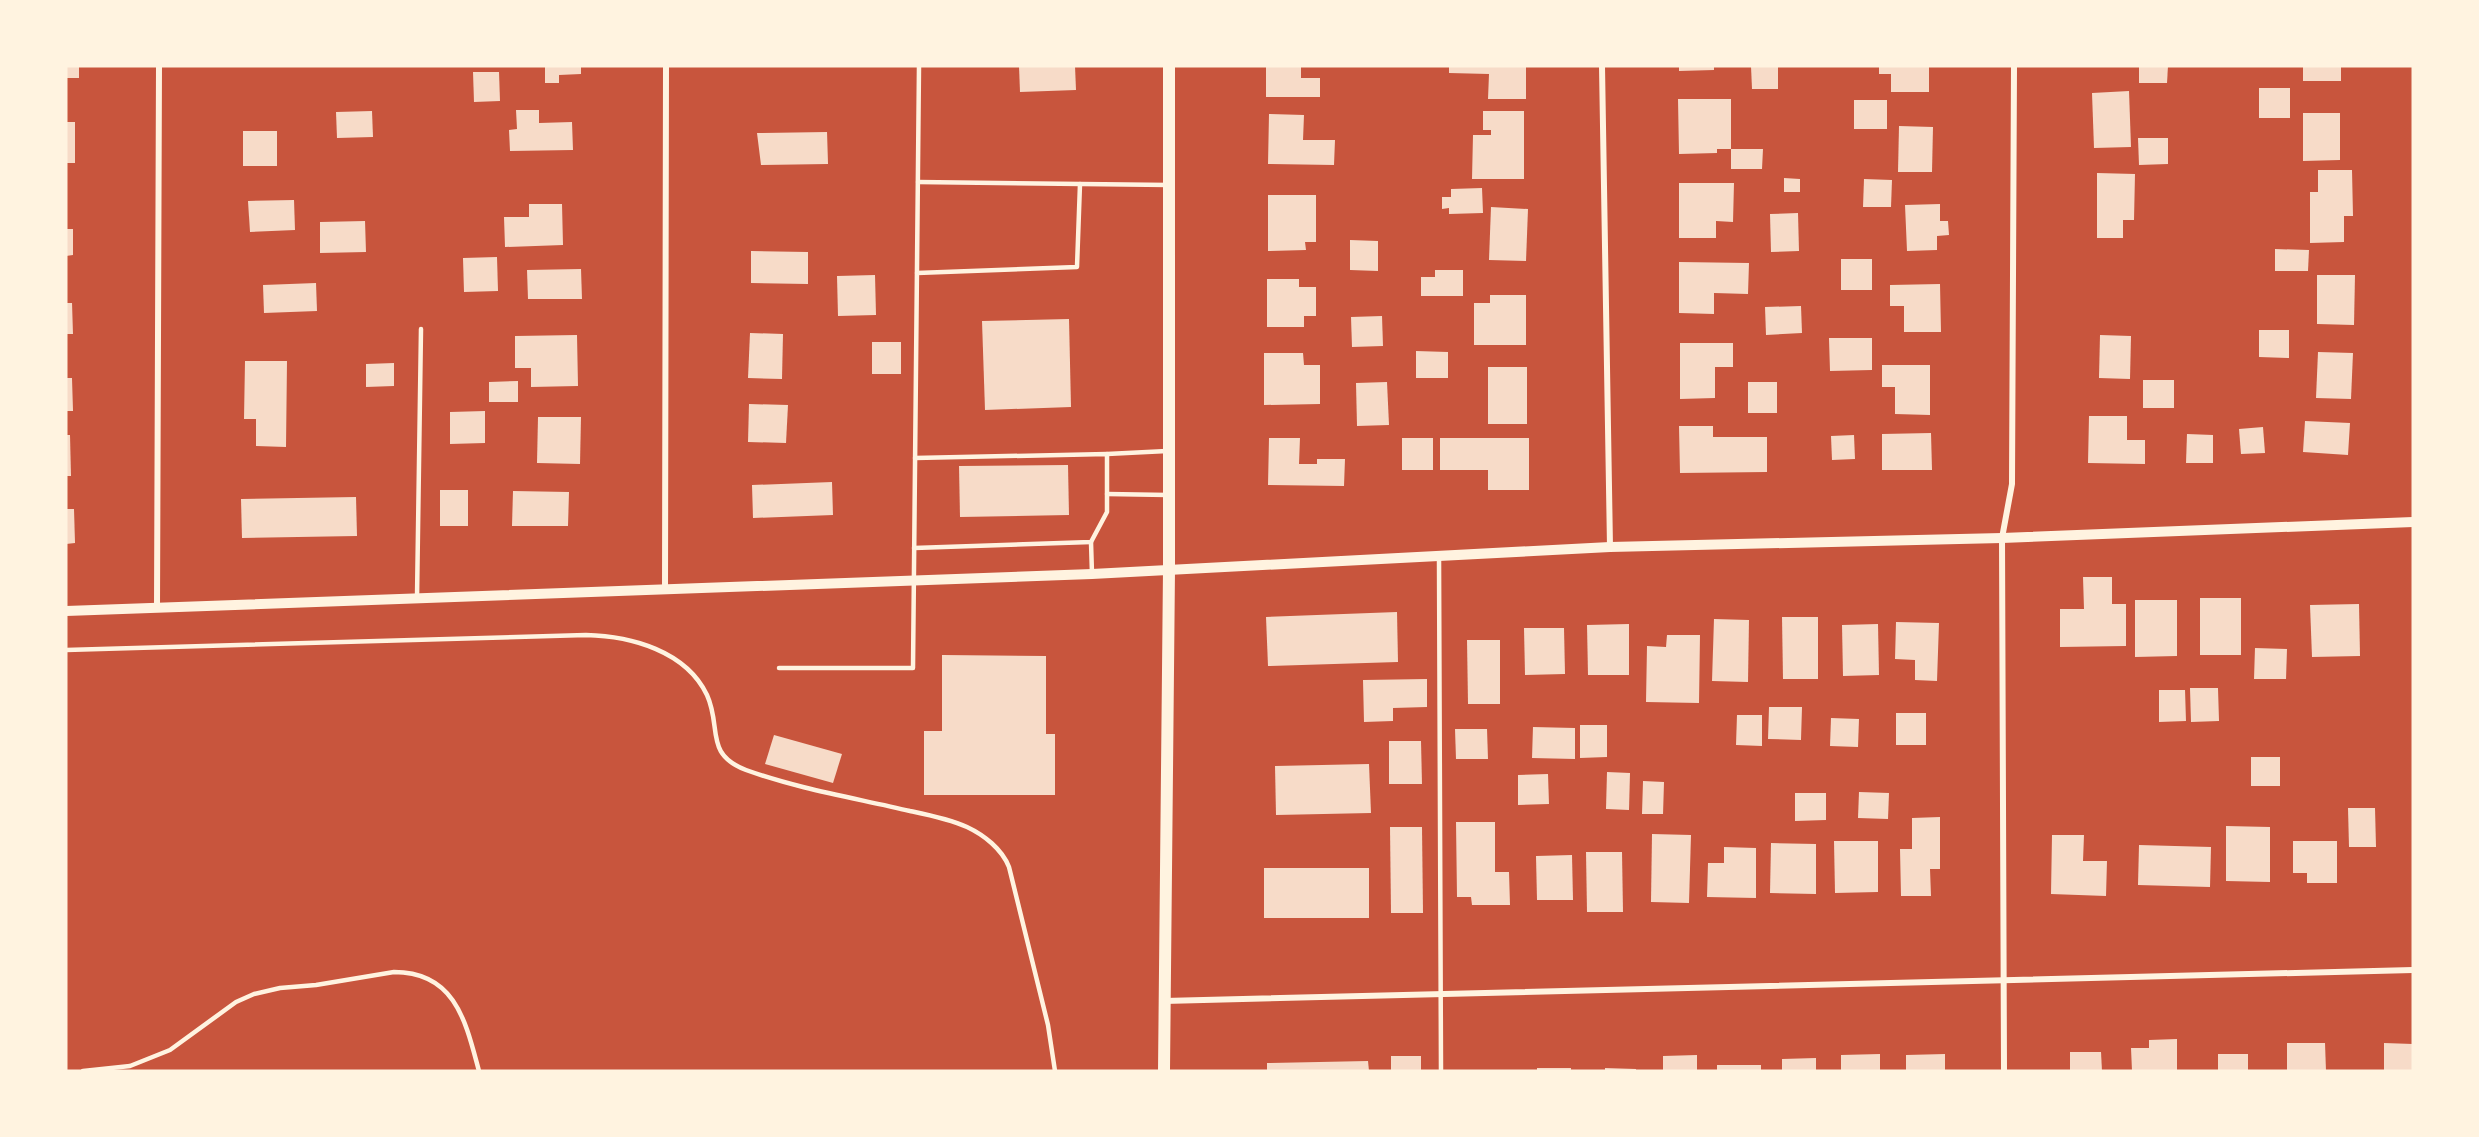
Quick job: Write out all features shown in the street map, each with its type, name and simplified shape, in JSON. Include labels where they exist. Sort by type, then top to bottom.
[{"type":"main road","points":[[1164,1071],[1169,570],[1169,66]]},
{"type":"street","points":[[157,608],[159,66]]},
{"type":"street","points":[[665,591],[666,66]]},
{"type":"street","points":[[1602,66],[1610,547]]},
{"type":"street","points":[[2004,1071],[2002,538],[2012,484],[2014,66]]},
{"type":"street","points":[[66,610],[665,591],[1092,574],[1610,547],[2002,538],[2413,522]]},
{"type":"street","points":[[1164,1002],[2413,970]]},
{"type":"lane","points":[[779,668],[913,668],[919,66]]},
{"type":"lane","points":[[918,182],[1169,185]]},
{"type":"lane","points":[[917,273],[1077,267],[1080,184]]},
{"type":"lane","points":[[417,598],[421,329]]},
{"type":"lane","points":[[915,458],[1168,451]]},
{"type":"lane","points":[[1092,574],[1091,542],[1107,512],[1107,454]]},
{"type":"lane","points":[[1107,494],[1168,495]]},
{"type":"lane","points":[[914,548],[1091,542]]},
{"type":"lane","points":[[1439,556],[1441,1071]]},
{"type":"lane","points":[[66,650],[586,635],[625,638],[650,647],[674,659],[696,679],[711,707],[720,753],[730,762],[784,782],[939,817],[967,827],[995,846],[1009,867],[1048,1025],[1055,1071]]},
{"type":"lane","points":[[83,1071],[130,1066],[170,1050],[230,1006],[254,994],[280,988],[316,985],[394,972],[406,972],[425,978],[449,993],[460,1012],[479,1071]]},
{"type":"building","points":[[66,66],[79,66],[79,78],[66,78]]},
{"type":"building","points":[[545,66],[581,66],[581,74],[559,75],[559,83],[545,83]]},
{"type":"building","points":[[1019,66],[1075,66],[1076,90],[1020,92]]},
{"type":"building","points":[[1266,66],[1301,66],[1301,78],[1320,78],[1320,97],[1266,97]]},
{"type":"building","points":[[1449,66],[1526,66],[1526,99],[1488,99],[1489,74],[1449,73]]},
{"type":"building","points":[[1679,66],[1714,66],[1714,70],[1679,71]]},
{"type":"building","points":[[1751,66],[1778,66],[1778,89],[1752,89]]},
{"type":"building","points":[[1879,66],[1929,66],[1929,92],[1891,92],[1891,74],[1879,74]]},
{"type":"building","points":[[2139,66],[2168,66],[2167,83],[2139,83]]},
{"type":"building","points":[[2303,66],[2341,66],[2341,81],[2303,81]]},
{"type":"building","points":[[473,72],[499,72],[500,101],[474,102]]},
{"type":"building","points":[[2259,88],[2290,88],[2290,118],[2259,118]]},
{"type":"building","points":[[2129,91],[2131,147],[2094,148],[2092,93]]},
{"type":"building","points":[[1678,99],[1731,99],[1731,149],[1717,149],[1717,153],[1679,154]]},
{"type":"building","points":[[1854,100],[1887,100],[1887,129],[1854,129]]},
{"type":"building","points":[[516,110],[539,110],[539,123],[572,122],[573,150],[510,151],[509,130],[517,129]]},
{"type":"building","points":[[372,111],[373,137],[337,138],[336,112]]},
{"type":"building","points":[[1483,111],[1524,111],[1524,179],[1472,179],[1473,135],[1491,135],[1491,130],[1483,130]]},
{"type":"building","points":[[2303,113],[2340,113],[2340,160],[2303,161]]},
{"type":"building","points":[[1269,114],[1304,115],[1303,140],[1335,140],[1334,165],[1268,164]]},
{"type":"building","points":[[66,122],[75,122],[75,163],[66,163]]},
{"type":"building","points":[[1899,126],[1933,127],[1932,172],[1898,172]]},
{"type":"building","points":[[243,131],[277,131],[277,166],[243,166]]},
{"type":"building","points":[[827,132],[828,164],[761,165],[757,133]]},
{"type":"building","points":[[2138,138],[2168,138],[2168,164],[2139,165]]},
{"type":"building","points":[[1731,149],[1763,149],[1762,169],[1731,169]]},
{"type":"building","points":[[2318,170],[2352,170],[2353,216],[2344,216],[2344,242],[2310,243],[2310,192],[2318,192]]},
{"type":"building","points":[[2097,173],[2135,174],[2134,220],[2123,220],[2123,238],[2097,238]]},
{"type":"building","points":[[1784,178],[1800,179],[1800,192],[1784,192]]},
{"type":"building","points":[[1864,179],[1892,180],[1891,207],[1863,207]]},
{"type":"building","points":[[1679,183],[1734,183],[1733,222],[1716,221],[1716,238],[1679,238]]},
{"type":"building","points":[[1482,188],[1483,213],[1449,214],[1449,208],[1442,209],[1442,197],[1451,197],[1451,189]]},
{"type":"building","points":[[1268,195],[1316,195],[1316,242],[1305,242],[1306,250],[1268,251]]},
{"type":"building","points":[[294,200],[295,230],[250,232],[248,201]]},
{"type":"building","points":[[529,204],[562,204],[563,245],[505,247],[504,217],[529,217]]},
{"type":"building","points":[[1940,204],[1940,221],[1948,221],[1949,235],[1937,236],[1937,250],[1907,251],[1905,205]]},
{"type":"building","points":[[1491,207],[1528,209],[1526,261],[1489,260]]},
{"type":"building","points":[[1798,213],[1799,251],[1771,252],[1770,214]]},
{"type":"building","points":[[365,221],[366,252],[320,253],[320,222]]},
{"type":"building","points":[[66,229],[73,229],[73,255],[66,256]]},
{"type":"building","points":[[1350,240],[1378,241],[1378,271],[1350,270]]},
{"type":"building","points":[[2275,249],[2309,250],[2308,271],[2275,271]]},
{"type":"building","points":[[751,251],[808,252],[808,284],[751,283]]},
{"type":"building","points":[[497,257],[498,291],[464,292],[463,258]]},
{"type":"building","points":[[1841,259],[1872,259],[1872,290],[1841,290]]},
{"type":"building","points":[[1679,262],[1749,263],[1748,294],[1714,293],[1714,314],[1679,313]]},
{"type":"building","points":[[581,269],[582,299],[528,299],[527,270]]},
{"type":"building","points":[[1435,270],[1463,270],[1463,296],[1421,296],[1421,277],[1435,277]]},
{"type":"building","points":[[875,275],[876,315],[838,316],[837,276]]},
{"type":"building","points":[[2317,275],[2355,275],[2354,325],[2317,324]]},
{"type":"building","points":[[1267,279],[1299,279],[1299,287],[1316,287],[1316,316],[1304,316],[1304,327],[1267,327]]},
{"type":"building","points":[[316,283],[317,311],[264,313],[263,285]]},
{"type":"building","points":[[1940,284],[1941,332],[1904,332],[1904,306],[1890,306],[1890,285]]},
{"type":"building","points":[[1490,295],[1526,295],[1526,345],[1474,345],[1474,303],[1490,303]]},
{"type":"building","points":[[66,303],[72,303],[73,334],[66,334]]},
{"type":"building","points":[[1801,306],[1802,333],[1766,335],[1765,307]]},
{"type":"building","points":[[1382,316],[1383,346],[1352,347],[1351,317]]},
{"type":"building","points":[[1069,319],[1071,407],[985,410],[982,321]]},
{"type":"building","points":[[2259,330],[2289,330],[2289,358],[2259,357]]},
{"type":"building","points":[[750,333],[783,334],[782,379],[748,378]]},
{"type":"building","points":[[577,335],[578,386],[531,387],[531,368],[515,368],[515,336]]},
{"type":"building","points":[[2100,335],[2131,336],[2130,379],[2099,378]]},
{"type":"building","points":[[1829,338],[1872,338],[1872,370],[1830,371]]},
{"type":"building","points":[[872,342],[901,342],[901,374],[872,374]]},
{"type":"building","points":[[1680,343],[1733,343],[1733,367],[1715,367],[1715,398],[1680,399]]},
{"type":"building","points":[[1416,351],[1448,352],[1448,378],[1416,378]]},
{"type":"building","points":[[2318,352],[2353,353],[2351,399],[2316,398]]},
{"type":"building","points":[[1264,353],[1303,353],[1304,365],[1320,365],[1320,404],[1264,405]]},
{"type":"building","points":[[245,361],[287,361],[286,447],[256,446],[256,419],[244,419]]},
{"type":"building","points":[[394,363],[394,386],[366,387],[366,364]]},
{"type":"building","points":[[1882,365],[1930,365],[1930,415],[1895,414],[1895,387],[1882,387]]},
{"type":"building","points":[[1488,367],[1527,367],[1527,424],[1488,424]]},
{"type":"building","points":[[66,378],[72,378],[73,411],[66,411]]},
{"type":"building","points":[[2143,380],[2174,380],[2174,408],[2143,408]]},
{"type":"building","points":[[518,381],[518,402],[489,402],[489,382]]},
{"type":"building","points":[[1387,382],[1389,425],[1357,426],[1356,383]]},
{"type":"building","points":[[1748,382],[1777,382],[1777,413],[1748,413]]},
{"type":"building","points":[[749,404],[788,405],[786,443],[748,442]]},
{"type":"building","points":[[485,411],[485,443],[450,444],[450,412]]},
{"type":"building","points":[[2089,416],[2127,416],[2127,440],[2145,440],[2145,464],[2088,463]]},
{"type":"building","points":[[538,417],[581,417],[580,464],[537,463]]},
{"type":"building","points":[[2305,421],[2350,423],[2348,455],[2303,452]]},
{"type":"building","points":[[1679,426],[1713,426],[1713,437],[1767,437],[1767,472],[1680,473]]},
{"type":"building","points":[[2263,427],[2265,453],[2241,454],[2239,429]]},
{"type":"building","points":[[1931,433],[1932,470],[1882,470],[1882,434]]},
{"type":"building","points":[[2187,434],[2213,435],[2213,463],[2186,463]]},
{"type":"building","points":[[66,435],[70,435],[71,476],[66,476]]},
{"type":"building","points":[[1854,435],[1855,459],[1832,460],[1831,436]]},
{"type":"building","points":[[1269,438],[1300,438],[1299,464],[1317,464],[1317,459],[1345,459],[1344,486],[1268,485]]},
{"type":"building","points":[[1402,438],[1433,438],[1433,470],[1402,470]]},
{"type":"building","points":[[1440,438],[1529,438],[1529,490],[1488,490],[1488,470],[1440,470]]},
{"type":"building","points":[[1068,465],[1069,515],[960,517],[959,466]]},
{"type":"building","points":[[832,482],[833,515],[753,518],[752,485]]},
{"type":"building","points":[[440,490],[468,490],[468,526],[440,526]]},
{"type":"building","points":[[513,491],[569,492],[568,526],[512,526]]},
{"type":"building","points":[[356,497],[357,536],[242,538],[241,499]]},
{"type":"building","points":[[66,509],[74,509],[75,543],[66,544]]},
{"type":"building","points":[[2083,577],[2112,577],[2112,604],[2126,604],[2126,646],[2060,647],[2060,609],[2084,609]]},
{"type":"building","points":[[2200,598],[2241,598],[2241,655],[2200,655]]},
{"type":"building","points":[[2135,600],[2177,600],[2177,656],[2135,657]]},
{"type":"building","points":[[2359,604],[2360,656],[2312,657],[2310,605]]},
{"type":"building","points":[[1397,612],[1398,662],[1268,666],[1266,617]]},
{"type":"building","points":[[1782,617],[1818,617],[1818,679],[1783,679]]},
{"type":"building","points":[[1714,619],[1749,620],[1748,682],[1712,681]]},
{"type":"building","points":[[1896,622],[1939,623],[1937,681],[1915,680],[1915,660],[1895,659]]},
{"type":"building","points":[[1629,624],[1629,675],[1588,675],[1587,625]]},
{"type":"building","points":[[1878,624],[1879,675],[1843,676],[1842,625]]},
{"type":"building","points":[[1524,628],[1564,628],[1565,674],[1525,675]]},
{"type":"building","points":[[1667,635],[1700,635],[1699,703],[1646,702],[1647,646],[1666,647]]},
{"type":"building","points":[[1467,640],[1500,640],[1500,704],[1468,704]]},
{"type":"building","points":[[2255,648],[2287,649],[2286,679],[2254,679]]},
{"type":"building","points":[[942,655],[1046,656],[1046,734],[1055,734],[1055,795],[924,795],[924,731],[942,731]]},
{"type":"building","points":[[1427,679],[1427,707],[1393,708],[1393,721],[1364,722],[1363,680]]},
{"type":"building","points":[[2190,688],[2218,688],[2219,721],[2191,722]]},
{"type":"building","points":[[2159,690],[2185,690],[2186,721],[2159,722]]},
{"type":"building","points":[[1769,707],[1802,707],[1801,740],[1768,739]]},
{"type":"building","points":[[1896,713],[1926,713],[1926,745],[1896,745]]},
{"type":"building","points":[[1737,715],[1762,715],[1762,746],[1736,745]]},
{"type":"building","points":[[1831,718],[1859,719],[1858,747],[1830,746]]},
{"type":"building","points":[[1580,725],[1607,725],[1607,757],[1580,758]]},
{"type":"building","points":[[1533,727],[1575,728],[1575,759],[1532,758]]},
{"type":"building","points":[[1455,729],[1487,729],[1488,759],[1456,759]]},
{"type":"building","points":[[774,735],[842,754],[833,783],[765,764]]},
{"type":"building","points":[[1389,741],[1421,741],[1422,784],[1389,784]]},
{"type":"building","points":[[2251,757],[2280,757],[2280,786],[2251,786]]},
{"type":"building","points":[[1369,764],[1371,813],[1276,815],[1275,766]]},
{"type":"building","points":[[1607,772],[1630,773],[1629,810],[1606,809]]},
{"type":"building","points":[[1548,774],[1549,804],[1518,805],[1518,775]]},
{"type":"building","points":[[1643,781],[1664,782],[1663,814],[1642,814]]},
{"type":"building","points":[[1859,792],[1889,793],[1888,819],[1858,818]]},
{"type":"building","points":[[1795,793],[1826,793],[1826,820],[1795,821]]},
{"type":"building","points":[[2348,808],[2375,808],[2376,847],[2349,847]]},
{"type":"building","points":[[1940,817],[1940,869],[1930,869],[1931,896],[1901,896],[1900,849],[1912,849],[1912,818]]},
{"type":"building","points":[[1456,822],[1495,822],[1495,872],[1509,872],[1510,905],[1472,905],[1471,897],[1457,897]]},
{"type":"building","points":[[2226,826],[2270,827],[2270,882],[2226,881]]},
{"type":"building","points":[[1390,827],[1422,827],[1423,913],[1391,913]]},
{"type":"building","points":[[1652,834],[1691,835],[1689,903],[1651,902]]},
{"type":"building","points":[[2052,835],[2084,835],[2083,861],[2107,861],[2106,896],[2051,894]]},
{"type":"building","points":[[1834,841],[1878,841],[1878,892],[1835,893]]},
{"type":"building","points":[[2293,841],[2337,841],[2337,883],[2307,883],[2307,873],[2293,873]]},
{"type":"building","points":[[1771,843],[1816,844],[1816,894],[1770,893]]},
{"type":"building","points":[[2139,845],[2211,847],[2210,887],[2138,885]]},
{"type":"building","points":[[1724,847],[1756,848],[1756,898],[1707,897],[1708,863],[1724,863]]},
{"type":"building","points":[[1586,852],[1622,852],[1623,912],[1587,912]]},
{"type":"building","points":[[1572,855],[1573,900],[1537,900],[1536,856]]},
{"type":"building","points":[[1264,868],[1369,868],[1369,918],[1264,918]]},
{"type":"building","points":[[2177,1039],[2177,1071],[2132,1071],[2131,1048],[2149,1048],[2149,1040]]},
{"type":"building","points":[[2287,1043],[2325,1043],[2326,1071],[2287,1071]]},
{"type":"building","points":[[2384,1043],[2413,1044],[2413,1071],[2384,1071]]},
{"type":"building","points":[[2070,1052],[2101,1052],[2102,1071],[2070,1071]]},
{"type":"building","points":[[1880,1054],[1880,1071],[1841,1071],[1841,1055]]},
{"type":"building","points":[[1945,1054],[1945,1071],[1906,1071],[1906,1055]]},
{"type":"building","points":[[2218,1054],[2248,1054],[2248,1071],[2218,1071]]},
{"type":"building","points":[[1697,1055],[1697,1071],[1663,1071],[1663,1056]]},
{"type":"building","points":[[1391,1056],[1421,1056],[1421,1071],[1391,1071]]},
{"type":"building","points":[[1816,1058],[1816,1071],[1782,1071],[1782,1059]]},
{"type":"building","points":[[1368,1061],[1369,1071],[1267,1071],[1267,1063]]},
{"type":"building","points":[[1717,1065],[1761,1065],[1761,1071],[1717,1071]]},
{"type":"building","points":[[1537,1068],[1571,1068],[1571,1071],[1537,1071]]},
{"type":"building","points":[[1605,1068],[1636,1069],[1636,1071],[1605,1071]]}]
